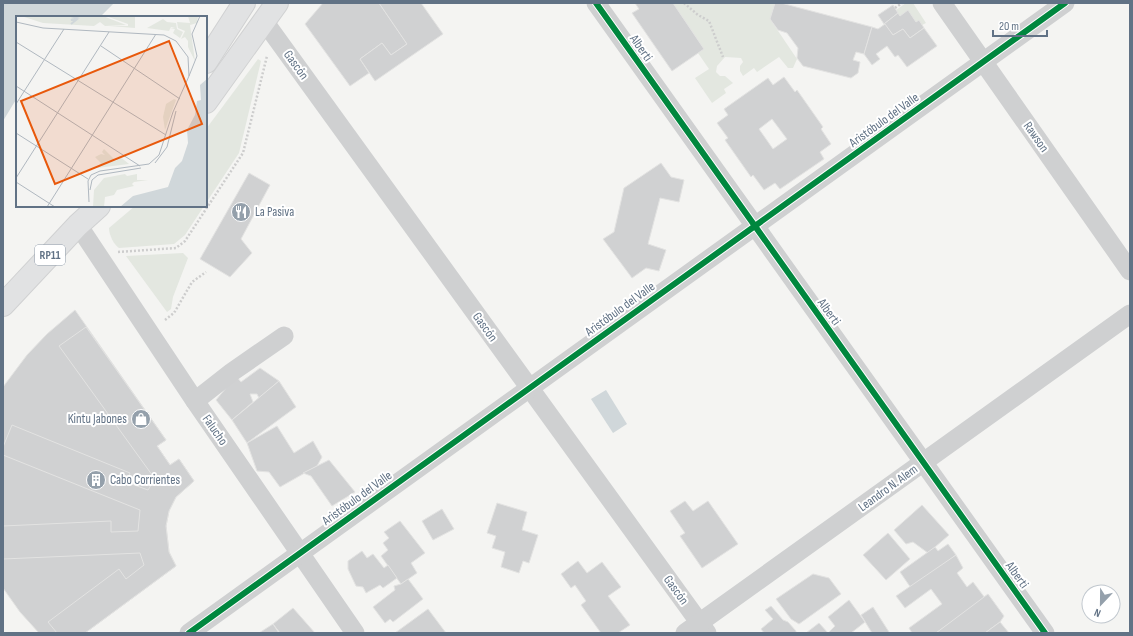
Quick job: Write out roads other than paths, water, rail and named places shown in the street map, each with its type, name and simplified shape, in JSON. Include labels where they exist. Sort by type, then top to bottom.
[{"type":"main road","points":[[207,60],[244,3]]},
{"type":"main road","points":[[207,101],[277,3]]},
{"type":"main road","name":"RP11","points":[[3,305],[78,225],[98,207]]},
{"type":"street","name":"Alberti","points":[[596,3],[1045,633]]},
{"type":"street","name":"Rawson","points":[[942,3],[1130,271]]},
{"type":"street","name":"Aristóbulo del Valle","points":[[189,633],[1065,3]]},
{"type":"street","name":"Gascón","points":[[264,21],[529,388],[697,630]]},
{"type":"street","name":"Falucho","points":[[78,225],[195,401],[355,633]]},
{"type":"street","name":"Leandro N. Alem","points":[[697,630],[923,463],[1130,314]]},
{"type":"street","points":[[195,401],[232,372],[284,336]]},
{"type":"place","name":"La Pasiva","points":[[241,212]]},
{"type":"place","name":"Kintu Jabones","points":[[141,419]]},
{"type":"place","name":"Cabo Corrientes","points":[[96,480]]}]
